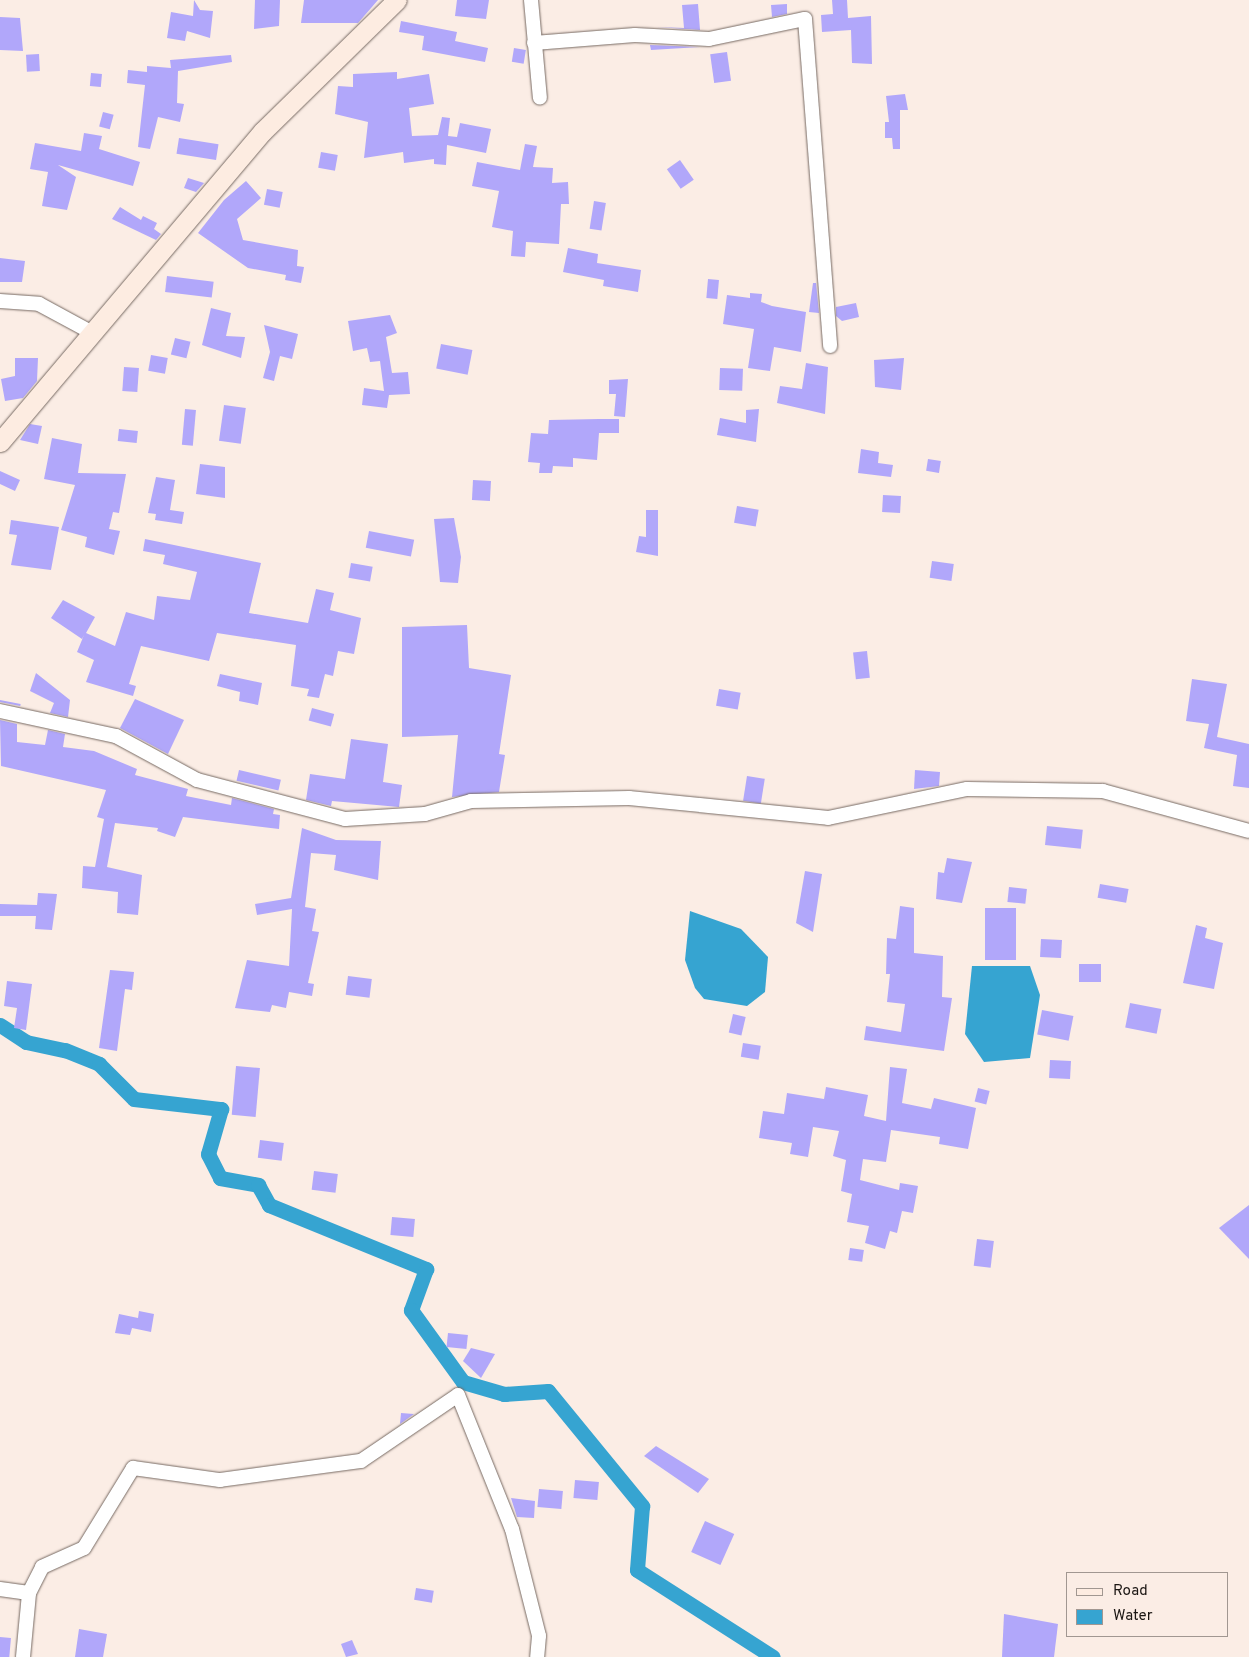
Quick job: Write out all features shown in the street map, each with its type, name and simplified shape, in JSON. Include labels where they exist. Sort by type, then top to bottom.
[{"type":"main road","points":[[0,442],[89,332],[263,131],[397,0]]},
{"type":"street","points":[[530,0],[540,98]]},
{"type":"street","points":[[534,43],[635,35],[709,39],[805,19],[830,346]]},
{"type":"street","points":[[0,301],[39,304],[89,332]]},
{"type":"street","points":[[0,711],[116,736],[197,780],[345,819],[424,814],[471,801],[629,798],[828,818],[967,789],[986,789],[1102,791],[1249,831]]},
{"type":"street","points":[[23,1657],[30,1593],[42,1567],[84,1548],[133,1468],[220,1480],[361,1461],[458,1394],[512,1529],[539,1636],[537,1657]]},
{"type":"street","points":[[0,1589],[30,1593]]},
{"type":"water","points":[[690,911],[741,929],[768,957],[765,992],[747,1006],[704,999],[695,988],[685,960]]},
{"type":"water","points":[[972,966],[1030,966],[1040,995],[1030,1058],[984,1062],[965,1034]]},
{"type":"building","points":[[194,0],[200,10],[213,11],[210,38],[187,31],[185,41],[167,38],[171,12],[193,16]]},
{"type":"building","points":[[255,0],[280,0],[279,26],[254,29]]},
{"type":"building","points":[[304,0],[378,0],[358,23],[301,23]]},
{"type":"building","points":[[457,0],[489,0],[486,19],[455,16]]},
{"type":"building","points":[[832,0],[847,0],[848,18],[871,16],[872,64],[852,63],[851,30],[822,32],[821,15],[833,14]]},
{"type":"building","points":[[698,4],[700,30],[657,27],[684,28],[682,5]]},
{"type":"building","points":[[787,4],[787,14],[772,17],[771,5]]},
{"type":"building","points":[[0,17],[20,18],[23,51],[0,50]]},
{"type":"building","points":[[401,21],[457,32],[455,41],[488,48],[485,62],[422,50],[424,36],[399,32]]},
{"type":"building","points":[[650,45],[700,47],[651,50]]},
{"type":"building","points":[[514,48],[526,50],[524,64],[512,62]]},
{"type":"building","points":[[727,52],[731,81],[714,83],[710,54]]},
{"type":"building","points":[[39,54],[40,71],[27,72],[26,55]]},
{"type":"building","points":[[231,55],[232,62],[178,71],[177,103],[184,104],[180,122],[158,117],[150,149],[138,147],[145,85],[127,83],[128,70],[147,72],[147,66],[171,68],[170,60]]},
{"type":"building","points":[[397,72],[397,79],[429,74],[434,104],[409,108],[412,136],[438,135],[442,117],[450,118],[448,136],[457,137],[460,123],[491,129],[486,153],[447,145],[446,165],[434,164],[434,159],[404,163],[403,152],[364,158],[368,122],[335,114],[338,86],[353,87],[353,74]]},
{"type":"building","points":[[91,73],[102,74],[101,87],[90,86]]},
{"type":"building","points":[[905,94],[908,110],[900,110],[900,149],[893,149],[892,138],[885,138],[885,122],[889,122],[886,96]]},
{"type":"building","points":[[103,112],[114,115],[110,129],[99,126]]},
{"type":"building","points":[[84,133],[102,136],[99,149],[140,162],[133,186],[58,165],[76,177],[67,210],[42,206],[48,172],[30,169],[35,143],[81,151]]},
{"type":"building","points":[[179,138],[219,144],[216,160],[176,154]]},
{"type":"building","points":[[525,144],[537,146],[533,167],[553,168],[552,183],[568,182],[569,204],[561,204],[559,244],[526,242],[525,257],[511,256],[513,231],[492,227],[499,191],[472,186],[477,162],[520,170]]},
{"type":"building","points":[[321,152],[338,155],[335,171],[318,168]]},
{"type":"building","points":[[680,160],[694,180],[681,189],[667,169]]},
{"type":"building","points":[[188,178],[204,183],[196,192],[184,188]]},
{"type":"building","points":[[246,181],[261,198],[237,219],[243,240],[298,250],[297,266],[304,267],[301,283],[285,280],[286,275],[248,268],[198,233],[224,200]]},
{"type":"building","points":[[267,189],[283,192],[280,208],[264,205]]},
{"type":"building","points":[[594,201],[606,203],[601,231],[590,229]]},
{"type":"building","points":[[120,207],[141,220],[143,216],[157,223],[154,229],[161,234],[156,240],[112,219]]},
{"type":"building","points":[[568,248],[598,254],[597,263],[641,270],[638,292],[603,286],[604,280],[563,272]]},
{"type":"building","points":[[0,258],[25,261],[22,282],[0,282]]},
{"type":"building","points":[[167,276],[214,282],[212,298],[165,292]]},
{"type":"building","points":[[708,279],[719,280],[717,299],[706,298]]},
{"type":"building","points":[[813,283],[816,283],[819,313],[809,312]]},
{"type":"building","points":[[750,293],[762,294],[761,302],[772,306],[806,312],[801,352],[774,347],[770,371],[748,368],[754,329],[723,324],[727,295],[750,298]]},
{"type":"building","points":[[856,303],[859,317],[842,321],[836,316],[836,307]]},
{"type":"building","points":[[211,308],[231,313],[226,336],[245,337],[241,358],[202,345]]},
{"type":"building","points":[[390,315],[397,333],[386,337],[392,373],[408,372],[410,394],[389,395],[387,408],[362,405],[364,388],[384,391],[380,361],[370,362],[367,348],[353,351],[348,321]]},
{"type":"building","points":[[264,325],[298,334],[292,359],[280,356],[274,381],[263,378],[270,352]]},
{"type":"building","points":[[175,338],[191,342],[186,358],[171,354]]},
{"type":"building","points":[[441,344],[472,350],[468,375],[436,369]]},
{"type":"building","points":[[151,355],[168,358],[165,374],[148,371]]},
{"type":"building","points":[[15,358],[38,358],[37,381],[23,398],[5,401],[1,379],[15,376]]},
{"type":"building","points":[[904,358],[901,390],[875,387],[874,360]]},
{"type":"building","points":[[806,363],[828,367],[825,414],[777,403],[780,386],[802,389]]},
{"type":"building","points":[[124,367],[139,368],[137,392],[122,391]]},
{"type":"building","points":[[720,368],[743,369],[742,391],[719,390]]},
{"type":"building","points":[[628,379],[625,417],[614,416],[616,394],[609,394],[609,380]]},
{"type":"building","points":[[224,405],[246,408],[241,444],[219,441]]},
{"type":"building","points":[[185,409],[196,410],[193,446],[182,445]]},
{"type":"building","points":[[759,409],[756,442],[717,435],[720,418],[746,423],[746,410]]},
{"type":"building","points":[[619,419],[619,433],[599,433],[597,460],[573,458],[573,467],[553,466],[552,473],[539,473],[540,463],[528,462],[531,433],[548,434],[549,420]]},
{"type":"building","points":[[30,424],[42,426],[38,444],[20,440]]},
{"type":"building","points":[[119,429],[138,431],[137,443],[118,441]]},
{"type":"building","points":[[52,438],[82,444],[78,473],[126,474],[119,513],[113,512],[109,529],[120,531],[114,555],[85,547],[87,537],[61,530],[75,485],[44,479]]},
{"type":"building","points":[[861,449],[879,452],[878,463],[893,465],[891,477],[858,473]]},
{"type":"building","points":[[928,459],[941,461],[939,473],[926,471]]},
{"type":"building","points":[[200,464],[225,467],[225,498],[196,494]]},
{"type":"building","points":[[0,471],[20,480],[15,491],[0,484]]},
{"type":"building","points":[[156,477],[175,480],[170,510],[184,512],[182,524],[155,520],[156,514],[148,513]]},
{"type":"building","points":[[473,480],[491,481],[490,501],[472,500]]},
{"type":"building","points":[[883,495],[901,496],[900,513],[882,512]]},
{"type":"building","points":[[737,506],[759,510],[756,527],[734,523]]},
{"type":"building","points":[[646,510],[658,510],[658,556],[636,552],[639,536],[646,537]]},
{"type":"building","points":[[454,518],[461,557],[458,583],[440,582],[434,519]]},
{"type":"building","points":[[11,520],[59,527],[51,570],[11,565],[17,535],[9,534]]},
{"type":"building","points":[[369,531],[414,540],[411,556],[366,548]]},
{"type":"building","points":[[145,539],[261,563],[249,613],[308,623],[316,589],[334,593],[330,610],[361,618],[354,654],[338,651],[333,676],[325,674],[319,698],[307,696],[309,689],[291,686],[296,645],[217,633],[209,661],[141,646],[129,684],[136,686],[133,696],[86,682],[94,660],[77,652],[84,635],[82,639],[51,618],[63,600],[95,617],[86,633],[115,646],[126,612],[154,620],[157,596],[190,600],[197,572],[163,564],[165,555],[143,551]]},
{"type":"building","points":[[932,561],[954,564],[951,581],[930,578]]},
{"type":"building","points":[[351,563],[373,567],[370,582],[348,578]]},
{"type":"building","points":[[467,625],[469,668],[511,675],[499,754],[505,755],[499,792],[452,797],[458,735],[402,737],[402,627]]},
{"type":"building","points":[[867,651],[870,678],[856,679],[853,652]]},
{"type":"building","points":[[36,673],[70,700],[68,717],[50,713],[54,703],[30,691]]},
{"type":"building","points":[[220,674],[262,683],[258,705],[239,701],[240,692],[217,686]]},
{"type":"building","points":[[1192,679],[1227,684],[1217,737],[1249,744],[1249,788],[1233,786],[1237,755],[1204,748],[1209,724],[1186,721]]},
{"type":"building","points":[[719,689],[741,693],[738,710],[716,706]]},
{"type":"building","points":[[135,699],[184,720],[168,754],[120,728]]},
{"type":"building","points":[[0,700],[21,704],[20,706],[0,702]]},
{"type":"building","points":[[312,708],[334,714],[331,727],[309,721]]},
{"type":"building","points":[[0,720],[17,724],[17,742],[45,745],[48,730],[65,734],[63,747],[94,751],[137,769],[135,775],[188,789],[186,796],[231,805],[232,798],[274,809],[273,814],[280,815],[279,829],[183,817],[175,837],[157,831],[158,828],[115,823],[107,867],[142,875],[138,915],[117,913],[118,892],[82,888],[83,866],[95,867],[104,819],[97,817],[106,790],[1,766]]},
{"type":"building","points":[[351,739],[388,744],[383,782],[402,785],[399,807],[332,801],[331,806],[306,800],[310,774],[345,779]]},
{"type":"building","points":[[239,770],[281,780],[278,790],[237,781]]},
{"type":"building","points":[[915,770],[940,772],[939,786],[914,789]]},
{"type":"building","points":[[747,776],[765,779],[761,804],[743,801]]},
{"type":"building","points":[[1047,826],[1083,830],[1081,849],[1045,845]]},
{"type":"building","points":[[302,828],[336,840],[381,841],[378,880],[334,870],[336,855],[311,853],[305,907],[316,909],[312,931],[319,932],[308,983],[314,984],[312,996],[289,992],[286,1008],[272,1005],[270,1012],[235,1008],[247,960],[289,966],[292,909],[257,915],[255,904],[291,898]]},
{"type":"building","points":[[947,858],[972,862],[962,903],[936,899],[938,872],[944,873]]},
{"type":"building","points":[[805,871],[822,874],[813,932],[796,923]]},
{"type":"building","points":[[1100,884],[1129,889],[1126,903],[1098,898]]},
{"type":"building","points":[[1009,887],[1027,889],[1025,904],[1007,902]]},
{"type":"building","points":[[38,893],[57,894],[52,930],[35,929],[36,916],[0,916],[0,904],[37,905]]},
{"type":"building","points":[[900,906],[914,908],[914,953],[943,956],[942,997],[952,998],[944,1051],[864,1040],[866,1026],[901,1032],[905,1004],[887,1002],[890,974],[886,974],[887,938],[896,939]]},
{"type":"building","points":[[985,908],[1016,908],[1016,960],[985,960]]},
{"type":"building","points":[[1196,925],[1207,928],[1205,938],[1223,943],[1214,989],[1183,983]]},
{"type":"building","points":[[1041,939],[1062,940],[1061,958],[1040,957]]},
{"type":"building","points":[[1079,964],[1101,964],[1101,982],[1079,982]]},
{"type":"building","points":[[110,970],[134,972],[132,990],[125,989],[117,1051],[99,1048]]},
{"type":"building","points":[[348,976],[372,979],[370,998],[346,995]]},
{"type":"building","points":[[7,981],[32,984],[26,1030],[14,1028],[17,1008],[4,1006]]},
{"type":"building","points":[[1130,1003],[1161,1009],[1157,1034],[1125,1028]]},
{"type":"building","points":[[1042,1010],[1073,1016],[1069,1041],[1037,1035]]},
{"type":"building","points":[[733,1014],[746,1017],[741,1035],[729,1033]]},
{"type":"building","points":[[743,1043],[761,1046],[759,1060],[741,1057]]},
{"type":"building","points":[[1050,1060],[1071,1061],[1070,1079],[1049,1078]]},
{"type":"building","points":[[236,1066],[260,1068],[256,1117],[232,1115]]},
{"type":"building","points":[[890,1067],[907,1069],[902,1103],[931,1109],[934,1098],[976,1108],[968,1149],[939,1144],[940,1137],[891,1130],[886,1162],[863,1159],[860,1180],[899,1190],[900,1183],[918,1186],[913,1213],[902,1211],[897,1233],[890,1231],[885,1249],[865,1243],[869,1226],[847,1222],[852,1194],[841,1191],[846,1160],[833,1156],[839,1131],[813,1127],[808,1157],[790,1154],[792,1143],[759,1138],[763,1111],[784,1114],[787,1093],[824,1099],[826,1087],[868,1095],[864,1116],[886,1121]]},
{"type":"building","points":[[978,1088],[990,1091],[986,1104],[975,1102]]},
{"type":"building","points":[[260,1140],[284,1143],[282,1161],[258,1158]]},
{"type":"building","points":[[314,1171],[338,1174],[336,1193],[312,1190]]},
{"type":"building","points":[[1249,1205],[1249,1259],[1219,1228]]},
{"type":"building","points":[[392,1217],[415,1219],[413,1237],[390,1235]]},
{"type":"building","points":[[977,1239],[994,1241],[991,1268],[974,1266]]},
{"type":"building","points":[[850,1248],[864,1250],[862,1262],[848,1260]]},
{"type":"building","points":[[139,1311],[154,1314],[151,1332],[132,1328],[130,1335],[115,1333],[119,1314],[138,1318]]},
{"type":"building","points":[[448,1333],[468,1335],[466,1349],[447,1347]]},
{"type":"building","points":[[471,1348],[495,1354],[481,1378],[463,1361]]},
{"type":"building","points":[[401,1413],[414,1414],[400,1424]]},
{"type":"building","points":[[656,1446],[709,1479],[698,1493],[644,1456]]},
{"type":"building","points":[[575,1480],[599,1482],[597,1500],[573,1498]]},
{"type":"building","points":[[539,1489],[563,1491],[561,1509],[537,1507]]},
{"type":"building","points":[[511,1498],[535,1501],[534,1518],[517,1517]]},
{"type":"building","points":[[705,1521],[734,1534],[720,1565],[691,1552]]},
{"type":"building","points":[[416,1588],[434,1591],[432,1603],[414,1600]]},
{"type":"building","points":[[1004,1614],[1058,1624],[1054,1657],[1002,1657]]},
{"type":"building","points":[[79,1629],[107,1634],[103,1657],[75,1657]]},
{"type":"building","points":[[0,1637],[11,1638],[9,1657],[0,1657]]},
{"type":"building","points":[[352,1640],[358,1654],[346,1657],[341,1644]]},
{"type":"waterway","points":[[0,1025],[26,1042],[65,1050],[99,1064],[134,1099],[221,1109],[208,1154],[220,1178],[258,1185],[269,1205],[426,1269],[411,1310],[463,1382],[504,1394],[548,1391],[642,1506],[637,1570],[773,1657]]}]
